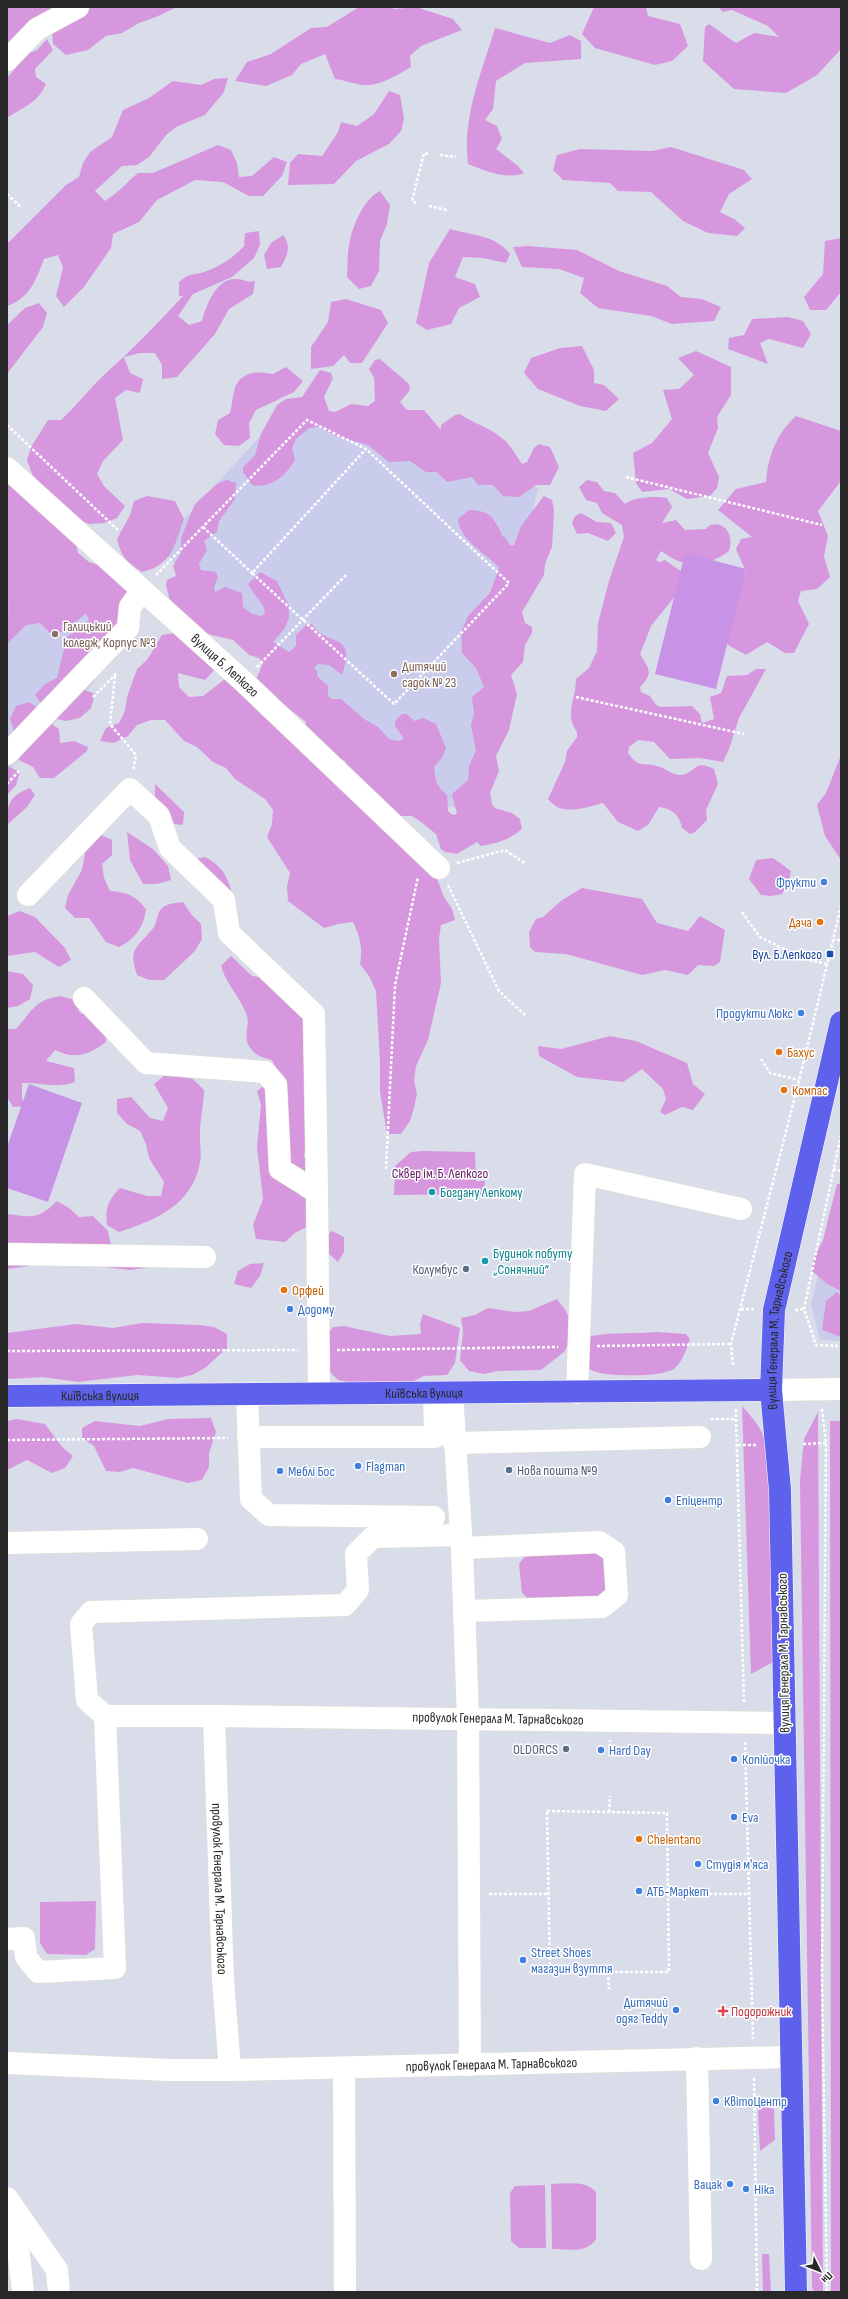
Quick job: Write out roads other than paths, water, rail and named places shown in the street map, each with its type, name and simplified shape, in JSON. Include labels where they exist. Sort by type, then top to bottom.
[{"type":"main road","name":"вулиця Генерала М. Тарнавського","points":[[796,2292],[780,1490],[771,1390],[774,1310],[841,1022]]},
{"type":"main road","name":"Київська вулиця","points":[[7,1396],[577,1393],[771,1390]]},
{"type":"street","points":[[7,60],[37,29],[78,7]]},
{"type":"street","name":"вулиця Б. Лепкого","points":[[7,468],[243,681],[439,868]]},
{"type":"street","points":[[7,754],[128,628],[130,607],[142,590]]},
{"type":"street","points":[[28,895],[130,789],[159,816],[170,848],[224,900],[229,933],[314,1014],[319,1394]]},
{"type":"street","points":[[84,998],[146,1063],[266,1072],[276,1085],[280,1169],[317,1192]]},
{"type":"street","points":[[577,1393],[585,1174],[741,1209]]},
{"type":"street","points":[[7,1254],[205,1257]]},
{"type":"street","name":"Київська вулиця","points":[[771,1390],[841,1389]]},
{"type":"street","points":[[247,1394],[251,1499],[269,1515],[434,1517]]},
{"type":"street","points":[[443,1394],[445,1440],[461,1541],[464,1611],[468,1718],[470,2065]]},
{"type":"street","points":[[248,1437],[445,1440],[702,1428]]},
{"type":"street","points":[[214,1716],[105,1716],[87,1700],[81,1624],[92,1612],[345,1605],[358,1590],[356,1554],[373,1537],[461,1541],[599,1542],[614,1552],[616,1595],[602,1607],[464,1611]]},
{"type":"street","points":[[7,1543],[197,1539]]},
{"type":"street","points":[[7,1939],[24,1938],[26,1957],[38,1972],[115,1968],[105,1716]]},
{"type":"street","name":"провулок Генерала М. Тарнавського","points":[[785,1723],[214,1716],[223,1980],[230,2070],[791,2057]]},
{"type":"street","points":[[697,2058],[701,2259]]},
{"type":"street","points":[[7,2063],[169,2070],[230,2070]]},
{"type":"street","points":[[344,2068],[345,2292]]},
{"type":"street","points":[[10,2202],[23,2292]]},
{"type":"street","points":[[10,2202],[57,2270],[59,2292]]},
{"type":"place","name":"Галицький коледж, Корпус №3","points":[[55,634]]},
{"type":"place","name":"Дитячий садок № 23","points":[[394,674]]},
{"type":"place","name":"Фрукти","points":[[824,882]]},
{"type":"place","name":"Дача","points":[[820,922]]},
{"type":"place","name":"Вул. Б.Лепкого","points":[[830,954]]},
{"type":"place","name":"Продукти Люкс","points":[[801,1013]]},
{"type":"place","name":"Бахус","points":[[779,1052]]},
{"type":"place","name":"Компас","points":[[784,1090]]},
{"type":"place","name":"Богдану Лепкому","points":[[432,1192]]},
{"type":"place","name":"Будинок побуту „Сонячний“","points":[[485,1261]]},
{"type":"place","name":"Колумбус","points":[[466,1269]]},
{"type":"place","name":"Орфей","points":[[284,1290]]},
{"type":"place","name":"Додому","points":[[290,1309]]},
{"type":"place","name":"Flagman","points":[[358,1466]]},
{"type":"place","name":"Нова пошта №9","points":[[509,1470]]},
{"type":"place","name":"Меблі Бос","points":[[280,1471]]},
{"type":"place","name":"Епіцентр","points":[[668,1500]]},
{"type":"place","name":"OLDORCS","points":[[566,1749]]},
{"type":"place","name":"Hard Day","points":[[601,1750]]},
{"type":"place","name":"Копійочка","points":[[734,1759]]},
{"type":"place","name":"Eva","points":[[734,1817]]},
{"type":"place","name":"Chelentano","points":[[639,1839]]},
{"type":"place","name":"Студія м'яса","points":[[698,1864]]},
{"type":"place","name":"АТБ-Маркет","points":[[639,1891]]},
{"type":"place","name":"Street Shoes магазин взуття","points":[[523,1960]]},
{"type":"place","name":"Дитячий одяг Teddy","points":[[676,2010]]},
{"type":"place","name":"Подорожник","points":[[723,2011]]},
{"type":"place","name":"КвітоЦентр","points":[[716,2101]]},
{"type":"place","name":"Вацак","points":[[730,2184]]},
{"type":"place","name":"Ніка","points":[[746,2189]]},
{"type":"park label","name":"Сквер ім. Б. Лепкого","points":[[440,1173]]}]
